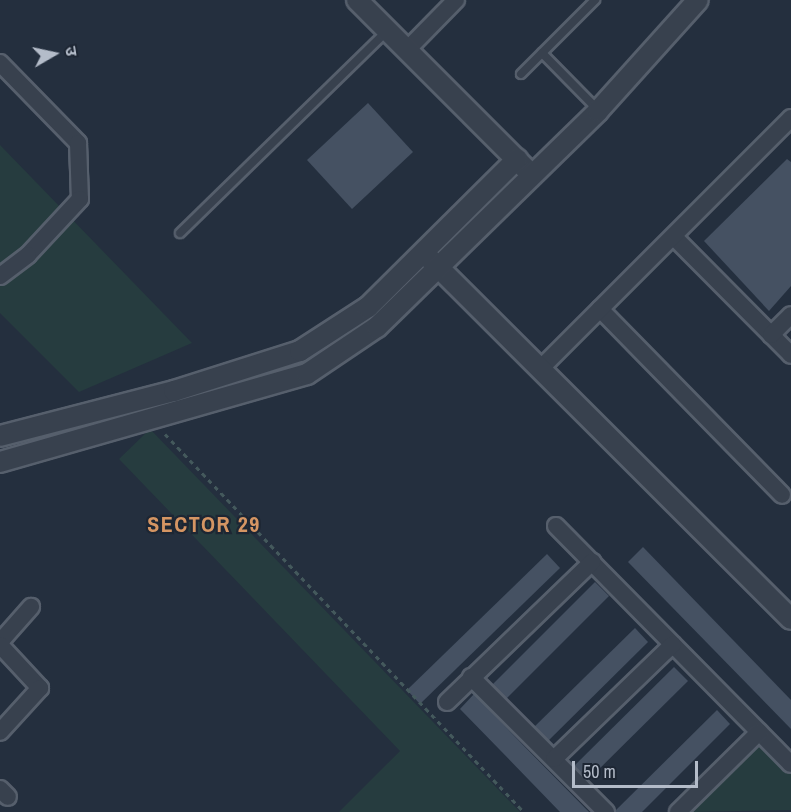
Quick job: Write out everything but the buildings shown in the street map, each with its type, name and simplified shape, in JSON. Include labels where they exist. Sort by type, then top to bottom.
[{"type":"street","points":[[357,0],[533,175]]},
{"type":"street","points":[[407,50],[456,0]]},
{"type":"street","points":[[0,462],[307,374],[377,327],[598,111],[698,1]]},
{"type":"street","points":[[0,63],[78,143],[80,199],[28,255],[0,276]]},
{"type":"street","points":[[540,369],[791,118]]},
{"type":"street","points":[[0,436],[174,391],[300,351],[368,307],[517,159]]},
{"type":"street","points":[[674,237],[791,355]]},
{"type":"street","points":[[423,252],[791,619]]},
{"type":"street","points":[[600,309],[782,495]]},
{"type":"street","points":[[771,335],[791,315]]},
{"type":"street","points":[[556,526],[791,764]]},
{"type":"street","points":[[447,702],[592,562]]},
{"type":"street","points":[[0,732],[40,688],[0,644],[32,607]]},
{"type":"street","points":[[554,759],[673,644]]},
{"type":"street","points":[[471,677],[606,812]]},
{"type":"street","points":[[678,812],[759,732]]},
{"type":"lane","points":[[521,74],[595,0]]},
{"type":"lane","points":[[180,233],[388,30]]},
{"type":"lane","points":[[542,53],[598,111]]},
{"type":"path","points":[[151,420],[524,812]]},
{"type":"green space","points":[[0,145],[192,343],[79,392],[0,313]]},
{"type":"green space","points":[[150,429],[520,812],[339,812],[400,751],[119,459]]},
{"type":"green space","points":[[762,742],[791,772],[791,810],[691,812]]},
{"type":"district","name":"SECTOR 29","points":[[204,525]]}]
